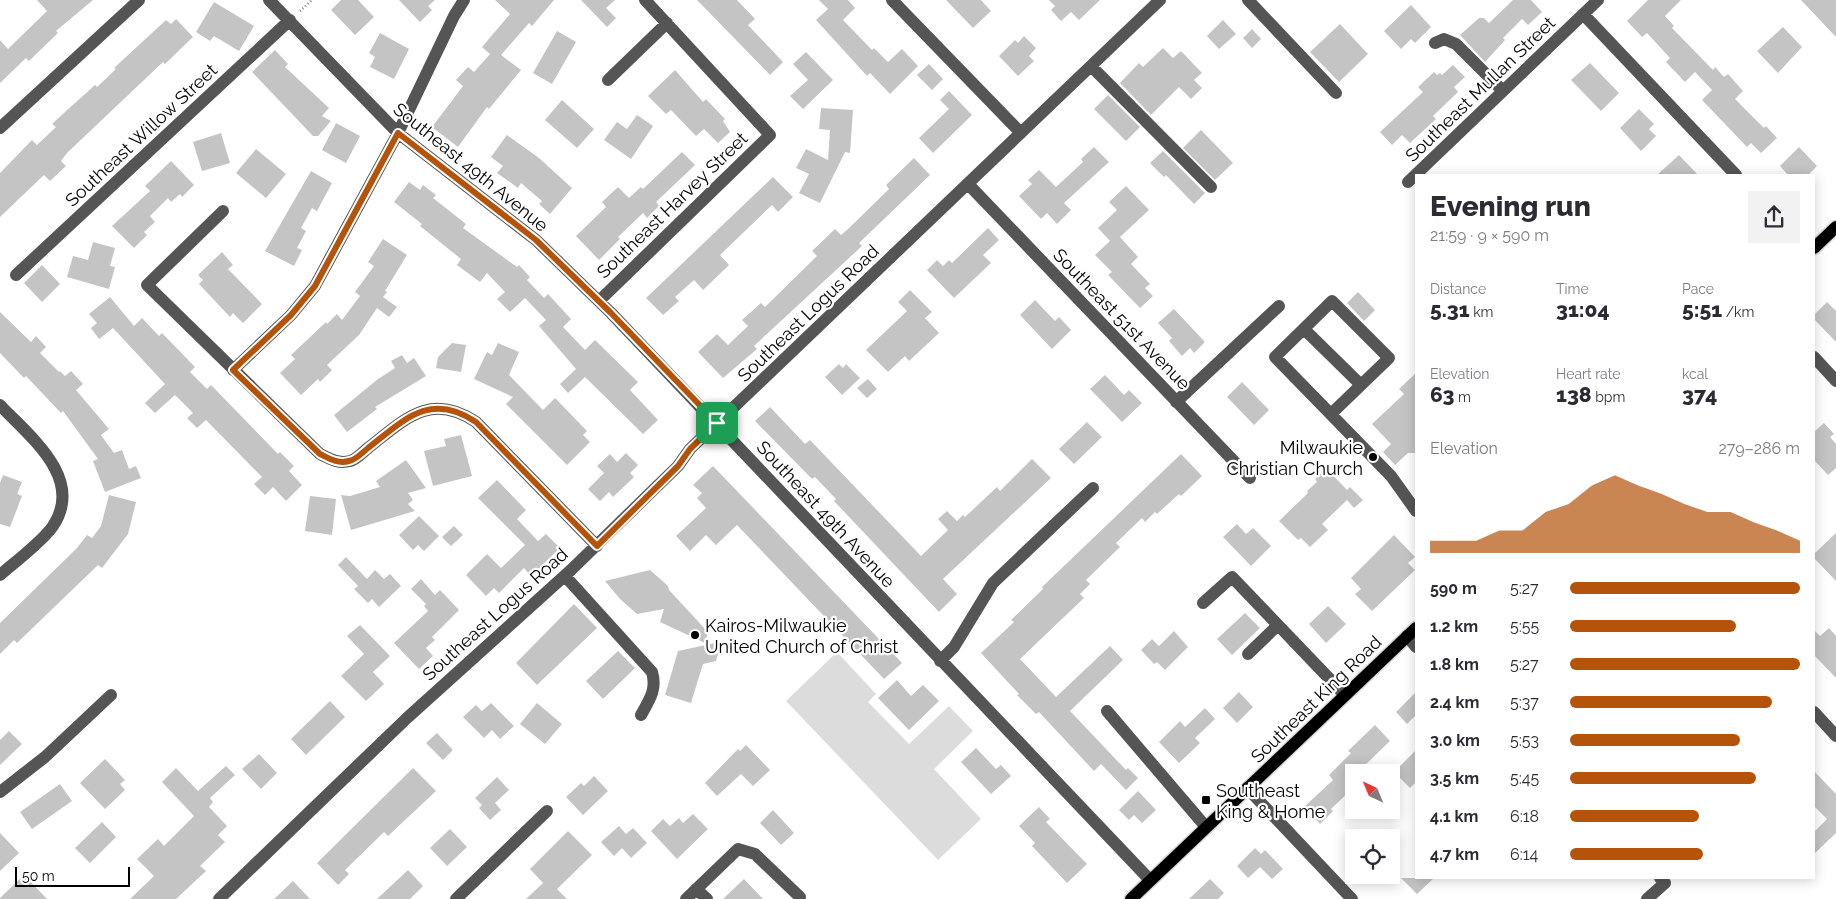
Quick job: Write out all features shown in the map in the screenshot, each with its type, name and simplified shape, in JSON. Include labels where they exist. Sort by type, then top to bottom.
[{"type":"main road","points":[[1815,247],[1836,227]]},
{"type":"main road","name":"Southeast King Road","points":[[1131,899],[1412,632]]},
{"type":"street","points":[[0,128],[139,0]]},
{"type":"street","name":"Southeast 49th Avenue","points":[[269,0],[398,133],[536,240],[598,301],[717,423],[940,661],[1150,880]]},
{"type":"street","points":[[233,370],[291,315],[315,286],[398,133],[454,16],[464,0]]},
{"type":"street","points":[[608,80],[667,23],[645,0]]},
{"type":"street","points":[[892,0],[1021,134]]},
{"type":"street","name":"Southeast Logus Road","points":[[219,899],[407,718],[597,546],[678,466],[690,449],[1160,0]]},
{"type":"street","points":[[1248,0],[1336,93]]},
{"type":"street","name":"Southeast Mullan Street","points":[[1416,174],[1598,0]]},
{"type":"street","points":[[1583,14],[1735,174]]},
{"type":"street","name":"Southeast Willow Street","points":[[16,275],[290,20]]},
{"type":"street","name":"Southeast Harvey Street","points":[[598,301],[770,135],[667,23]]},
{"type":"street","points":[[1435,43],[1444,39],[1456,44],[1503,91]]},
{"type":"street","points":[[1091,66],[1211,187]]},
{"type":"street","name":"Southeast Mullan Street","points":[[1408,182],[1415,175]]},
{"type":"street","name":"Southeast 51st Avenue","points":[[968,184],[1250,478]]},
{"type":"street","points":[[223,211],[147,285],[320,454],[336,462],[352,461],[419,411],[440,407],[461,412],[476,422],[597,546]]},
{"type":"street","points":[[1331,414],[1389,358],[1332,301],[1275,357],[1391,476],[1415,510]]},
{"type":"street","points":[[1176,402],[1279,306]]},
{"type":"street","points":[[1304,328],[1360,386]]},
{"type":"street","points":[[1815,358],[1836,380]]},
{"type":"street","points":[[0,405],[51,460],[61,479],[63,501],[59,515],[52,528],[0,575]]},
{"type":"street","points":[[940,661],[954,647],[993,583],[1092,488]]},
{"type":"street","points":[[565,576],[652,672],[655,683],[653,694],[641,714]]},
{"type":"street","points":[[1203,603],[1232,577],[1345,695]]},
{"type":"street","points":[[1248,654],[1278,625]]},
{"type":"street","points":[[0,792],[45,757],[112,695]]},
{"type":"street","points":[[1107,711],[1206,827]]},
{"type":"street","points":[[1815,713],[1836,736]]},
{"type":"street","points":[[1247,788],[1352,899]]},
{"type":"street","points":[[456,899],[547,811]]},
{"type":"street","points":[[686,899],[738,849],[745,849],[755,854],[800,897]]},
{"type":"street","points":[[1647,899],[1662,880]]},
{"type":"street","points":[[696,889],[706,899]]},
{"type":"shaded area","points":[[837,652],[876,694],[868,702],[909,744],[949,706],[973,731],[934,769],[981,819],[938,860],[786,701]]},
{"type":"building","points":[[37,0],[93,0],[56,31],[58,33],[29,61],[26,58],[0,83],[0,40],[8,49],[47,11]]},
{"type":"building","points":[[341,0],[358,0],[374,17],[355,35],[331,10]]},
{"type":"building","points":[[399,0],[435,0],[428,6],[432,10],[420,22]]},
{"type":"building","points":[[495,0],[554,0],[532,26],[529,23],[501,55],[521,70],[489,109],[487,107],[458,147],[432,127],[463,86],[456,80],[468,67],[474,72],[490,54],[482,47],[510,14]]},
{"type":"building","points":[[581,0],[615,0],[606,8],[616,18],[607,27]]},
{"type":"building","points":[[697,0],[737,0],[755,19],[748,25],[783,62],[770,75]]},
{"type":"building","points":[[819,0],[848,0],[855,8],[843,20],[872,50],[874,48],[888,62],[902,49],[918,66],[890,94],[870,73],[867,76],[816,20],[828,9]]},
{"type":"building","points":[[946,0],[981,0],[991,11],[973,28]]},
{"type":"building","points":[[1049,0],[1100,0],[1079,20],[1071,12],[1061,21],[1051,10],[1055,6]]},
{"type":"building","points":[[1513,0],[1531,0],[1542,12],[1528,25],[1522,19],[1503,38],[1505,40],[1485,62],[1460,35],[1479,18],[1484,18],[1489,23]]},
{"type":"building","points":[[1648,0],[1681,0],[1665,16],[1674,26],[1672,28],[1713,70],[1715,67],[1724,77],[1728,74],[1743,91],[1735,99],[1764,128],[1766,126],[1777,138],[1761,153],[1751,143],[1747,147],[1702,100],[1712,90],[1695,72],[1685,82],[1666,62],[1670,58],[1647,33],[1642,37],[1627,21]]},
{"type":"building","points":[[1801,0],[1836,0],[1836,37]]},
{"type":"building","points":[[214,2],[254,26],[239,51],[214,36],[210,41],[196,32]]},
{"type":"building","points":[[1411,5],[1431,27],[1415,43],[1411,39],[1401,49],[1384,31]]},
{"type":"building","points":[[176,19],[193,37],[165,64],[163,62],[67,153],[61,161],[66,166],[50,181],[44,175],[0,217],[0,173],[32,140],[37,145],[56,127],[52,124],[95,85],[97,87],[116,69],[114,68],[166,20],[171,24]]},
{"type":"building","points":[[1223,20],[1236,34],[1219,49],[1207,36]]},
{"type":"building","points":[[1340,24],[1368,54],[1339,82],[1310,52]]},
{"type":"building","points":[[1783,27],[1802,47],[1778,73],[1757,51]]},
{"type":"building","points":[[1252,29],[1261,39],[1252,48],[1243,38]]},
{"type":"building","points":[[557,31],[576,42],[552,84],[533,73]]},
{"type":"building","points":[[380,33],[409,49],[394,79],[370,67],[375,57],[369,53]]},
{"type":"building","points":[[1024,36],[1036,48],[1029,56],[1034,61],[1018,76],[999,56],[1015,40],[1018,43]]},
{"type":"building","points":[[1163,48],[1173,58],[1181,51],[1202,73],[1194,80],[1202,88],[1191,99],[1179,87],[1151,115],[1120,83],[1139,63],[1143,67]]},
{"type":"building","points":[[275,50],[288,64],[285,67],[329,108],[322,116],[331,121],[318,136],[313,136],[252,72]]},
{"type":"building","points":[[806,52],[833,80],[803,109],[790,96],[808,80],[793,64]]},
{"type":"building","points":[[1590,63],[1619,93],[1601,111],[1571,80]]},
{"type":"building","points":[[929,64],[943,79],[932,90],[917,75]]},
{"type":"building","points":[[1453,65],[1465,77],[1454,87],[1458,92],[1433,116],[1436,119],[1410,143],[1402,135],[1392,145],[1380,132],[1423,92],[1418,87],[1434,72],[1437,75],[1440,73],[1442,75]]},
{"type":"building","points":[[675,70],[703,102],[706,99],[725,119],[723,121],[730,132],[718,143],[704,129],[696,136],[671,110],[666,114],[648,96]]},
{"type":"building","points":[[949,91],[972,115],[933,153],[919,138],[949,109],[940,100]]},
{"type":"building","points":[[1108,95],[1140,127],[1126,141],[1094,109]]},
{"type":"building","points":[[562,100],[594,129],[577,148],[545,120]]},
{"type":"building","points":[[821,108],[853,110],[850,153],[845,152],[820,203],[799,193],[809,174],[796,168],[806,149],[828,160],[830,130],[819,129]]},
{"type":"building","points":[[1639,109],[1654,124],[1649,129],[1656,136],[1641,151],[1620,128]]},
{"type":"building","points":[[637,115],[653,126],[631,159],[604,140],[617,122],[627,129]]},
{"type":"building","points":[[336,123],[360,136],[346,163],[322,150]]},
{"type":"building","points":[[1201,130],[1233,163],[1215,180],[1183,148]]},
{"type":"building","points":[[221,133],[230,163],[202,171],[193,142]]},
{"type":"building","points":[[507,135],[539,158],[572,188],[550,214],[539,204],[542,201],[521,183],[518,188],[497,173],[503,166],[491,157]]},
{"type":"building","points":[[1094,147],[1109,162],[1064,203],[1071,210],[1057,224],[1047,213],[1041,219],[1019,196],[1032,184],[1028,180],[1039,170],[1056,187],[1083,162],[1081,159]]},
{"type":"building","points":[[1799,147],[1817,166],[1809,174],[1787,174],[1780,166]]},
{"type":"building","points":[[256,149],[286,174],[266,198],[236,173]]},
{"type":"building","points":[[1163,151],[1205,193],[1194,204],[1166,175],[1164,177],[1150,163]]},
{"type":"building","points":[[682,152],[695,165],[656,202],[659,206],[647,218],[643,213],[618,237],[620,239],[599,260],[576,236],[606,207],[602,202],[618,187],[629,198],[641,187],[643,189]]},
{"type":"building","points":[[1679,155],[1697,174],[1658,174]]},
{"type":"building","points":[[914,158],[930,175],[859,243],[862,246],[754,346],[757,349],[723,378],[698,352],[717,334],[728,345],[748,326],[742,320],[761,303],[765,307],[817,256],[812,251],[835,229],[841,235],[847,230],[889,189],[886,185]]},
{"type":"building","points":[[171,161],[194,185],[182,197],[180,194],[171,202],[168,198],[150,216],[155,222],[144,232],[147,235],[134,248],[112,226],[150,191],[145,186]]},
{"type":"building","points":[[311,171],[332,183],[317,211],[312,208],[301,228],[306,231],[297,248],[302,250],[294,266],[265,251]]},
{"type":"building","points":[[773,177],[793,197],[778,212],[772,205],[720,255],[729,265],[703,290],[694,280],[675,297],[679,301],[663,315],[646,298]]},
{"type":"building","points":[[409,182],[420,190],[423,185],[436,195],[433,198],[466,224],[463,228],[517,267],[519,265],[530,277],[527,280],[544,298],[548,294],[571,319],[563,327],[585,350],[595,340],[638,382],[630,390],[658,420],[643,434],[585,377],[568,393],[560,384],[576,369],[539,326],[546,320],[525,298],[510,312],[497,299],[505,292],[487,273],[480,282],[457,265],[461,259],[394,202]]},
{"type":"building","points":[[1126,186],[1149,210],[1120,237],[1138,257],[1131,264],[1150,284],[1145,288],[1153,296],[1140,308],[1108,275],[1112,272],[1095,255],[1110,241],[1098,228],[1117,210],[1109,202]]},
{"type":"building","points":[[988,228],[999,240],[983,255],[991,263],[954,298],[927,270],[937,260],[943,266],[949,260],[952,263]]},
{"type":"building","points":[[383,239],[407,255],[383,297],[397,307],[389,317],[377,308],[359,335],[327,365],[332,370],[320,382],[318,379],[301,395],[280,373],[295,359],[291,355],[326,322],[327,324],[337,314],[342,320],[360,296],[355,292],[374,266],[368,262]]},
{"type":"building","points":[[93,242],[115,248],[110,266],[115,267],[109,289],[67,277],[73,256],[88,260]]},
{"type":"building","points":[[222,252],[233,265],[228,269],[262,304],[243,323],[233,313],[230,317],[199,284],[203,280],[198,275]]},
{"type":"building","points":[[42,265],[60,284],[42,302],[24,283]]},
{"type":"building","points":[[910,290],[932,312],[925,318],[939,333],[909,361],[905,356],[888,372],[866,350],[907,311],[898,302]]},
{"type":"building","points":[[1358,292],[1375,310],[1364,321],[1347,303]]},
{"type":"building","points":[[110,297],[134,326],[142,318],[159,336],[162,333],[195,367],[190,372],[207,389],[211,385],[278,454],[280,452],[294,466],[289,471],[302,485],[286,501],[273,487],[265,495],[254,484],[262,477],[206,420],[197,428],[187,418],[193,413],[175,395],[155,413],[145,403],[165,384],[113,328],[99,339],[91,328],[97,323],[89,314]]},
{"type":"building","points":[[1035,300],[1055,321],[1059,317],[1071,330],[1052,349],[1020,315]]},
{"type":"building","points":[[1827,302],[1836,311],[1836,342],[1815,320],[1815,314]]},
{"type":"building","points":[[1174,309],[1205,342],[1194,353],[1190,348],[1182,356],[1169,341],[1172,338],[1158,323]]},
{"type":"building","points":[[0,312],[31,342],[36,336],[46,347],[40,353],[59,372],[65,376],[71,371],[83,384],[76,390],[109,429],[101,435],[114,453],[122,450],[129,469],[136,466],[141,478],[105,492],[93,461],[98,459],[63,411],[61,413],[26,376],[24,378],[0,353]]},
{"type":"building","points":[[452,343],[466,345],[461,372],[436,368],[438,357]]},
{"type":"building","points":[[498,343],[519,352],[509,375],[543,410],[555,398],[587,431],[583,435],[590,442],[567,465],[506,404],[513,397],[474,379],[487,352],[492,355]]},
{"type":"building","points":[[402,355],[407,363],[414,358],[426,376],[375,407],[377,409],[347,432],[334,415],[378,379],[395,368],[391,361]]},
{"type":"building","points":[[839,364],[843,368],[846,364],[860,378],[842,395],[825,377]]},
{"type":"building","points":[[1415,374],[1415,453],[1408,453],[1395,465],[1383,452],[1391,444],[1372,424],[1404,394],[1399,389]]},
{"type":"building","points":[[1105,375],[1124,395],[1129,390],[1142,403],[1122,422],[1090,389]]},
{"type":"building","points":[[868,379],[877,389],[867,398],[857,388]]},
{"type":"building","points":[[1242,382],[1269,410],[1254,425],[1227,397]]},
{"type":"building","points":[[770,407],[805,444],[810,440],[921,556],[948,530],[938,519],[947,511],[957,521],[963,515],[965,517],[997,487],[1000,491],[1032,459],[1051,478],[943,579],[957,594],[939,612],[834,501],[836,499],[815,477],[812,479],[755,421]]},
{"type":"building","points":[[1087,422],[1102,437],[1074,464],[1059,449]]},
{"type":"building","points":[[1824,423],[1834,434],[1830,437],[1836,444],[1836,468],[1828,475],[1815,461],[1815,431]]},
{"type":"building","points":[[461,435],[472,476],[433,486],[424,451],[446,446],[444,439]]},
{"type":"building","points":[[626,453],[638,465],[630,473],[634,477],[613,497],[609,492],[600,501],[588,489],[604,473],[597,466],[610,454],[617,462]]},
{"type":"building","points":[[1181,454],[1202,476],[1181,496],[1179,494],[1157,514],[1155,512],[1145,522],[1142,518],[1116,543],[1120,547],[1086,580],[1090,584],[1080,594],[1084,598],[1020,659],[1056,697],[1110,646],[1123,660],[1070,711],[1126,770],[1128,768],[1138,778],[1126,790],[1101,764],[1094,771],[1039,712],[1036,714],[1017,695],[1019,694],[981,653],[1014,622],[1011,620],[1043,589],[1042,587]]},
{"type":"building","points":[[406,460],[426,488],[408,493],[413,500],[408,504],[415,511],[351,530],[341,495],[350,496],[380,487],[376,481]]},
{"type":"building","points":[[713,466],[902,663],[884,679],[737,525],[716,545],[706,535],[690,551],[676,536],[706,508],[697,498],[702,493],[693,485]]},
{"type":"building","points":[[1326,468],[1347,490],[1350,487],[1363,500],[1354,508],[1347,500],[1322,524],[1328,530],[1310,547],[1301,538],[1298,540],[1279,521],[1308,493],[1307,491],[1317,482],[1315,479]]},
{"type":"building","points":[[3,475],[22,482],[17,494],[22,496],[10,527],[0,524],[0,483]]},
{"type":"building","points":[[497,480],[526,510],[517,519],[538,541],[546,534],[560,548],[531,576],[524,568],[499,593],[494,588],[486,596],[466,575],[487,554],[501,568],[525,545],[478,498]]},
{"type":"building","points":[[109,495],[136,502],[128,534],[102,568],[98,565],[17,643],[14,640],[0,654],[0,623],[77,548],[87,535],[92,538],[101,526]]},
{"type":"building","points":[[310,496],[336,499],[332,535],[305,531]]},
{"type":"building","points":[[419,516],[439,536],[424,551],[418,545],[413,550],[399,535]]},
{"type":"building","points":[[1237,524],[1246,534],[1253,528],[1271,546],[1251,566],[1223,537]]},
{"type":"building","points":[[454,526],[463,535],[451,546],[442,537]]},
{"type":"building","points":[[1836,533],[1836,581],[1815,559],[1815,553]]},
{"type":"building","points":[[1394,535],[1415,557],[1408,563],[1415,570],[1372,611],[1355,594],[1361,589],[1351,578]]},
{"type":"building","points":[[346,557],[367,579],[375,570],[384,579],[390,574],[401,586],[379,607],[372,599],[368,603],[354,589],[358,586],[338,565]]},
{"type":"building","points":[[650,570],[668,586],[669,590],[708,632],[705,643],[660,622],[664,609],[637,614],[620,599],[605,581]]},
{"type":"building","points":[[421,579],[435,595],[440,590],[459,610],[432,637],[435,640],[426,648],[433,656],[419,669],[394,643],[428,611],[424,606],[426,604],[411,589]]},
{"type":"building","points":[[574,604],[597,628],[537,685],[516,663]]},
{"type":"building","points":[[1328,606],[1346,624],[1326,643],[1309,624]]},
{"type":"building","points":[[1245,613],[1260,628],[1232,655],[1217,639]]},
{"type":"building","points":[[360,625],[390,656],[373,672],[384,684],[366,701],[341,676],[364,654],[347,636]]},
{"type":"building","points":[[1829,628],[1836,636],[1836,678],[1815,656],[1815,631],[1820,636]]},
{"type":"building","points":[[1174,631],[1188,647],[1165,670],[1157,662],[1154,664],[1141,650],[1152,639],[1159,646]]},
{"type":"building","points":[[715,643],[720,648],[716,661],[703,664],[691,703],[665,695],[678,651]]},
{"type":"building","points":[[618,651],[635,668],[603,699],[586,681]]},
{"type":"building","points":[[897,680],[911,696],[923,685],[939,701],[909,730],[878,698]]},
{"type":"building","points":[[1239,692],[1253,707],[1237,723],[1223,708]]},
{"type":"building","points":[[1415,693],[1415,716],[1407,724],[1396,712]]},
{"type":"building","points":[[330,701],[345,717],[306,755],[291,739]]},
{"type":"building","points":[[491,703],[514,726],[500,739],[492,730],[484,738],[463,717],[476,705],[482,711]]},
{"type":"building","points":[[537,703],[562,724],[545,744],[520,724]]},
{"type":"building","points":[[1205,708],[1215,719],[1195,738],[1200,743],[1179,763],[1159,742],[1180,721],[1185,727]]},
{"type":"building","points":[[1375,725],[1390,741],[1366,764],[1345,764],[1345,796],[1331,809],[1333,811],[1320,824],[1304,807],[1333,780],[1329,775],[1351,753],[1348,751]]},
{"type":"building","points":[[9,731],[22,744],[0,765],[0,740]]},
{"type":"building","points":[[437,733],[453,750],[443,760],[426,743]]},
{"type":"building","points":[[746,745],[770,770],[753,786],[741,774],[717,796],[705,783],[738,749],[740,751]]},
{"type":"building","points":[[976,748],[996,769],[1001,765],[1011,776],[991,794],[961,762]]},
{"type":"building","points":[[1415,751],[1415,783],[1410,788],[1400,778],[1400,766]]},
{"type":"building","points":[[259,754],[277,773],[261,789],[242,769]]},
{"type":"building","points":[[105,759],[125,780],[120,784],[125,790],[105,809],[80,783]]},
{"type":"building","points":[[226,766],[235,775],[210,798],[213,802],[209,807],[227,826],[218,835],[225,842],[200,866],[206,871],[176,899],[130,899],[154,876],[137,859],[158,839],[164,846],[194,816],[162,782],[176,768],[198,791]]},
{"type":"building","points":[[413,768],[436,791],[388,836],[384,832],[345,870],[349,874],[338,885],[317,863]]},
{"type":"building","points":[[1815,772],[1836,794],[1836,833],[1815,853],[1815,831],[1827,819],[1815,807]]},
{"type":"building","points":[[594,776],[608,791],[583,815],[566,797],[581,783],[584,786]]},
{"type":"building","points":[[497,777],[509,790],[495,803],[501,810],[490,820],[479,808],[482,805],[475,798]]},
{"type":"building","points":[[60,784],[72,801],[32,829],[20,812]]},
{"type":"building","points":[[1138,791],[1156,810],[1142,823],[1134,815],[1129,820],[1119,810]]},
{"type":"building","points":[[1039,807],[1050,819],[1046,822],[1087,864],[1067,883],[1032,846],[1035,843],[1019,826]]},
{"type":"building","points":[[773,810],[794,833],[781,845],[760,823]]},
{"type":"building","points":[[693,814],[708,829],[677,859],[651,831],[663,819],[670,826],[679,818],[683,823]]},
{"type":"building","points":[[102,822],[116,837],[90,863],[75,848]]},
{"type":"building","points":[[619,826],[626,834],[633,828],[647,843],[631,858],[622,848],[614,856],[601,842]]},
{"type":"building","points":[[450,829],[467,847],[447,866],[430,848]]},
{"type":"building","points":[[568,831],[592,855],[557,889],[567,899],[526,899],[543,883],[530,869]]},
{"type":"building","points":[[0,833],[19,853],[0,871]]},
{"type":"building","points":[[1255,848],[1261,854],[1265,850],[1283,869],[1272,879],[1260,867],[1248,878],[1237,866]]},
{"type":"building","points":[[408,870],[423,886],[410,899],[377,899]]},
{"type":"building","points":[[24,875],[47,899],[0,899],[0,898]]},
{"type":"building","points":[[1401,878],[1433,879],[1417,894]]},
{"type":"building","points":[[744,879],[763,899],[723,899]]},
{"type":"building","points":[[1210,879],[1224,893],[1218,899],[1189,899]]},
{"type":"building","points":[[293,881],[310,899],[274,899]]},
{"type":"place","name":"Milwaukie Christian Church","points":[[1373,457]]},
{"type":"place","name":"Kairos-Milwaukie United Church of Christ","points":[[695,635]]},
{"type":"place","name":"Southeast King & Home","points":[[1206,800]]},
{"type":"route","points":[[398,133],[536,240],[611,313],[717,423],[690,449],[678,466],[597,546],[476,422],[461,412],[440,407],[419,411],[407,418],[352,461],[336,462],[320,454],[233,370],[291,315],[315,286],[398,133]]}]
